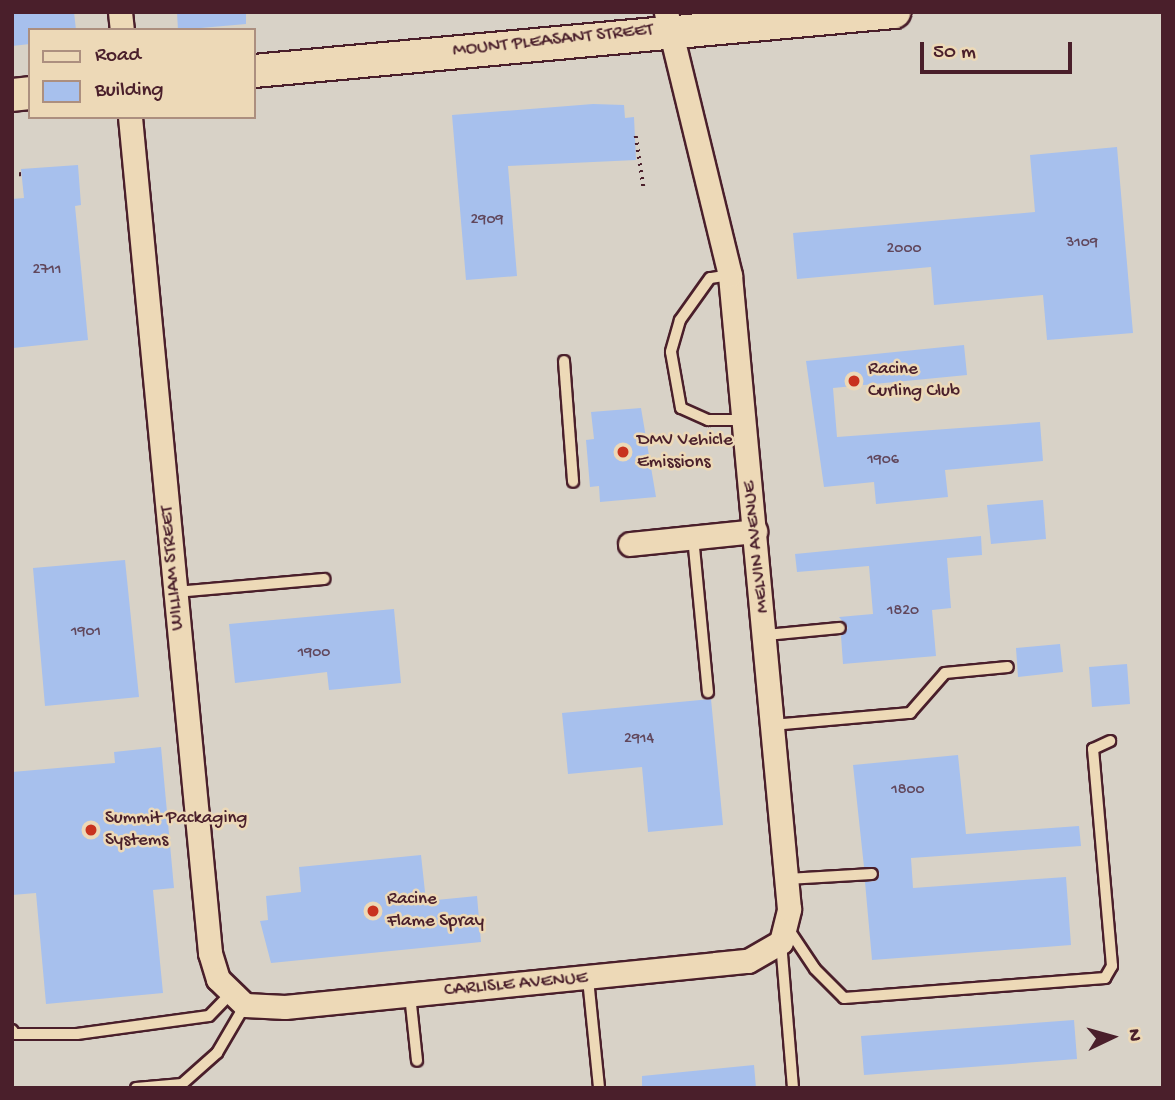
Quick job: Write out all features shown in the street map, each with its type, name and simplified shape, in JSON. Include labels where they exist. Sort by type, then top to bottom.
[{"type":"street","name":"MOUNT PLEASANT STREET","points":[[256,71],[667,21],[894,12]]},
{"type":"street","name":"MELVIN AVENUE","points":[[667,21],[730,275],[766,635],[786,879],[784,935]]},
{"type":"street","name":"WILLIAM STREET","points":[[131,119],[210,954],[218,979],[238,999]]},
{"type":"street","points":[[630,544],[755,531]]},
{"type":"street","name":"CARLISLE AVENUE","points":[[238,999],[285,1007],[748,961],[784,935]]},
{"type":"lane","points":[[730,275],[710,278],[680,320],[671,352],[681,408],[708,420],[744,420]]},
{"type":"lane","points":[[564,361],[573,482]]},
{"type":"lane","points":[[693,537],[708,692]]},
{"type":"lane","points":[[175,592],[324,579]]},
{"type":"lane","points":[[766,635],[840,628]]},
{"type":"lane","points":[[772,725],[910,713],[945,673],[1008,667]]},
{"type":"lane","points":[[784,935],[844,998],[1105,978],[1112,966],[1093,749],[1110,741]]},
{"type":"lane","points":[[786,879],[872,874]]},
{"type":"lane","name":"MELVIN AVENUE","points":[[784,935],[793,1088]]},
{"type":"lane","points":[[588,979],[599,1088]]},
{"type":"lane","points":[[410,995],[417,1061]]},
{"type":"lane","points":[[12,1030],[15,1034],[77,1034],[209,1016],[238,999]]},
{"type":"lane","points":[[136,1088],[182,1084],[217,1054],[238,999]]},
{"type":"path","points":[[636,136],[644,190]]},
{"type":"path","points":[[12,175],[22,174]]},
{"type":"building","points":[[12,12],[74,12],[76,28],[28,28],[28,44],[12,46]]},
{"type":"building","points":[[177,12],[246,12],[246,24],[178,28]]},
{"type":"building","points":[[593,104],[624,105],[625,118],[634,117],[636,160],[508,166],[517,276],[466,280],[452,115]]},
{"type":"building","points":[[1117,147],[1133,333],[1047,340],[1043,295],[934,305],[931,267],[797,279],[793,233],[1035,212],[1030,155]]},
{"type":"building","points":[[78,165],[81,205],[75,206],[88,340],[13,348],[12,199],[24,198],[21,169]]},
{"type":"building","points":[[964,345],[967,375],[833,388],[837,437],[1040,422],[1043,461],[945,470],[948,497],[876,504],[874,482],[824,487],[806,361]]},
{"type":"building","name":"DMV Vehicle Emissions","points":[[641,408],[656,497],[600,502],[599,486],[590,487],[586,440],[594,439],[591,412]]},
{"type":"building","points":[[1043,500],[1046,539],[991,544],[987,505]]},
{"type":"building","points":[[981,536],[982,555],[947,558],[951,608],[932,610],[936,656],[843,664],[841,636],[848,628],[839,617],[873,614],[869,566],[797,572],[795,554]]},
{"type":"building","points":[[125,560],[139,697],[45,706],[33,568]]},
{"type":"building","points":[[394,609],[401,683],[329,690],[327,672],[235,683],[229,624]]},
{"type":"building","points":[[1060,644],[1063,672],[1018,677],[1016,648]]},
{"type":"building","points":[[1127,664],[1130,704],[1092,707],[1089,667]]},
{"type":"building","points":[[711,699],[723,825],[648,832],[642,767],[568,774],[562,713]]},
{"type":"building","name":"Summit Packaging Systems","points":[[161,747],[174,888],[153,890],[163,993],[46,1004],[36,893],[12,895],[12,772],[115,763],[114,752]]},
{"type":"building","points":[[958,755],[966,834],[1079,826],[1081,846],[911,858],[913,888],[1066,877],[1071,945],[872,960],[865,882],[876,881],[880,873],[864,867],[853,765]]},
{"type":"building","name":"Racine Flame Spray","points":[[421,855],[426,901],[477,896],[481,942],[271,963],[260,921],[268,920],[266,896],[301,892],[299,867]]},
{"type":"building","points":[[1074,1020],[1077,1059],[864,1075],[861,1036]]},
{"type":"building","points":[[754,1065],[756,1088],[642,1088],[642,1076]]},
{"type":"place","name":"Racine Curling Club","points":[[854,381]]},
{"type":"place","name":"DMV Vehicle Emissions","points":[[623,452]]},
{"type":"place","name":"Summit Packaging Systems","points":[[91,830]]},
{"type":"place","name":"Racine Flame Spray","points":[[373,911]]}]
